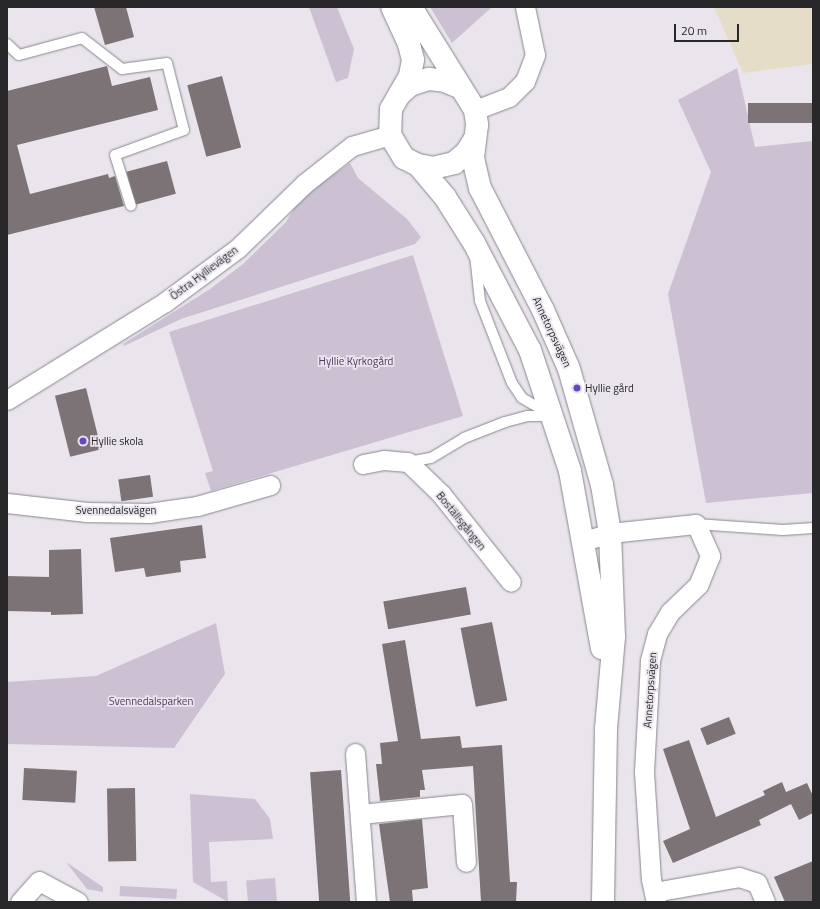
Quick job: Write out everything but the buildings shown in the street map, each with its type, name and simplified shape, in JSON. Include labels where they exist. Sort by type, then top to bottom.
[{"type":"main road","points":[[390,136],[389,124],[391,109],[410,76],[413,60],[409,44],[392,7]]},
{"type":"main road","name":"Annetorpsvägen","points":[[411,7],[459,87],[469,98],[475,110],[477,125],[474,140],[474,172],[480,188],[543,310],[576,388],[602,485],[610,533],[614,637],[606,729]]},
{"type":"main road","points":[[398,96],[410,85],[429,79],[445,81],[459,87]]},
{"type":"main road","name":"Annetorpsvägen","points":[[390,136],[404,158],[418,165],[433,168],[454,163],[466,153],[474,140]]},
{"type":"main road","name":"Annetorpsvägen","points":[[418,165],[445,197],[474,244],[530,350],[570,471],[602,639],[606,729],[603,902]]},
{"type":"street","points":[[475,110],[509,98],[525,81],[535,54],[525,7]]},
{"type":"street","name":"Östra Hyllievägen","points":[[7,400],[149,314],[237,249],[304,184],[352,146],[390,136]]},
{"type":"street","points":[[363,464],[384,460],[408,462]]},
{"type":"street","name":"Boställsgången","points":[[408,462],[441,494],[511,582]]},
{"type":"street","name":"Svennedalsvägen","points":[[7,503],[86,512],[149,513],[197,506],[270,485]]},
{"type":"street","points":[[584,541],[610,533],[696,524]]},
{"type":"street","name":"Annetorpsvägen","points":[[696,524],[710,556],[705,574],[698,585],[670,612],[656,634],[650,661],[644,772],[655,897],[738,877],[757,883],[765,902]]},
{"type":"street","points":[[356,753],[366,902]]},
{"type":"street","points":[[360,814],[462,804],[466,862]]},
{"type":"street","points":[[20,902],[39,881],[78,902]]},
{"type":"lane","points":[[7,44],[19,55],[82,38],[122,68],[167,63],[184,130],[115,155],[131,206]]},
{"type":"lane","points":[[474,244],[475,273],[480,301],[512,383],[522,398],[553,416]]},
{"type":"lane","points":[[408,462],[431,458],[464,438],[505,422],[527,416],[553,416]]},
{"type":"lane","points":[[696,524],[783,530],[813,528]]},
{"type":"shaded area","points":[[714,7],[813,7],[813,64],[743,73]]},
{"type":"green space","points":[[309,7],[337,7],[354,49],[348,78],[336,82]]},
{"type":"green space","points":[[430,7],[492,7],[452,43]]},
{"type":"green space","points":[[737,68],[755,147],[813,141],[813,493],[706,503],[668,294],[711,172],[678,100]]},
{"type":"green space","points":[[350,163],[358,178],[407,219],[421,237],[415,244],[181,319],[124,346],[123,344],[210,289],[243,264],[286,222],[300,198]]},
{"type":"green space","name":"Hyllie Kyrkogård","points":[[413,255],[463,416],[211,491],[205,473],[213,471],[169,332]]},
{"type":"green space","name":"Svennedalsparken","points":[[216,623],[225,674],[174,748],[7,744],[7,682],[96,676]]},
{"type":"green space","points":[[190,794],[255,799],[270,819],[273,839],[209,842],[211,882],[227,881],[228,902],[193,882]]},
{"type":"green space","points":[[66,862],[103,887],[103,892],[87,889]]},
{"type":"green space","points":[[275,878],[277,902],[248,902],[246,881]]},
{"type":"green space","points":[[120,886],[177,889],[176,899],[119,896]]},
{"type":"place","name":"Hyllie gård","points":[[577,388]]},
{"type":"place","name":"Hyllie skola","points":[[83,441]]}]
